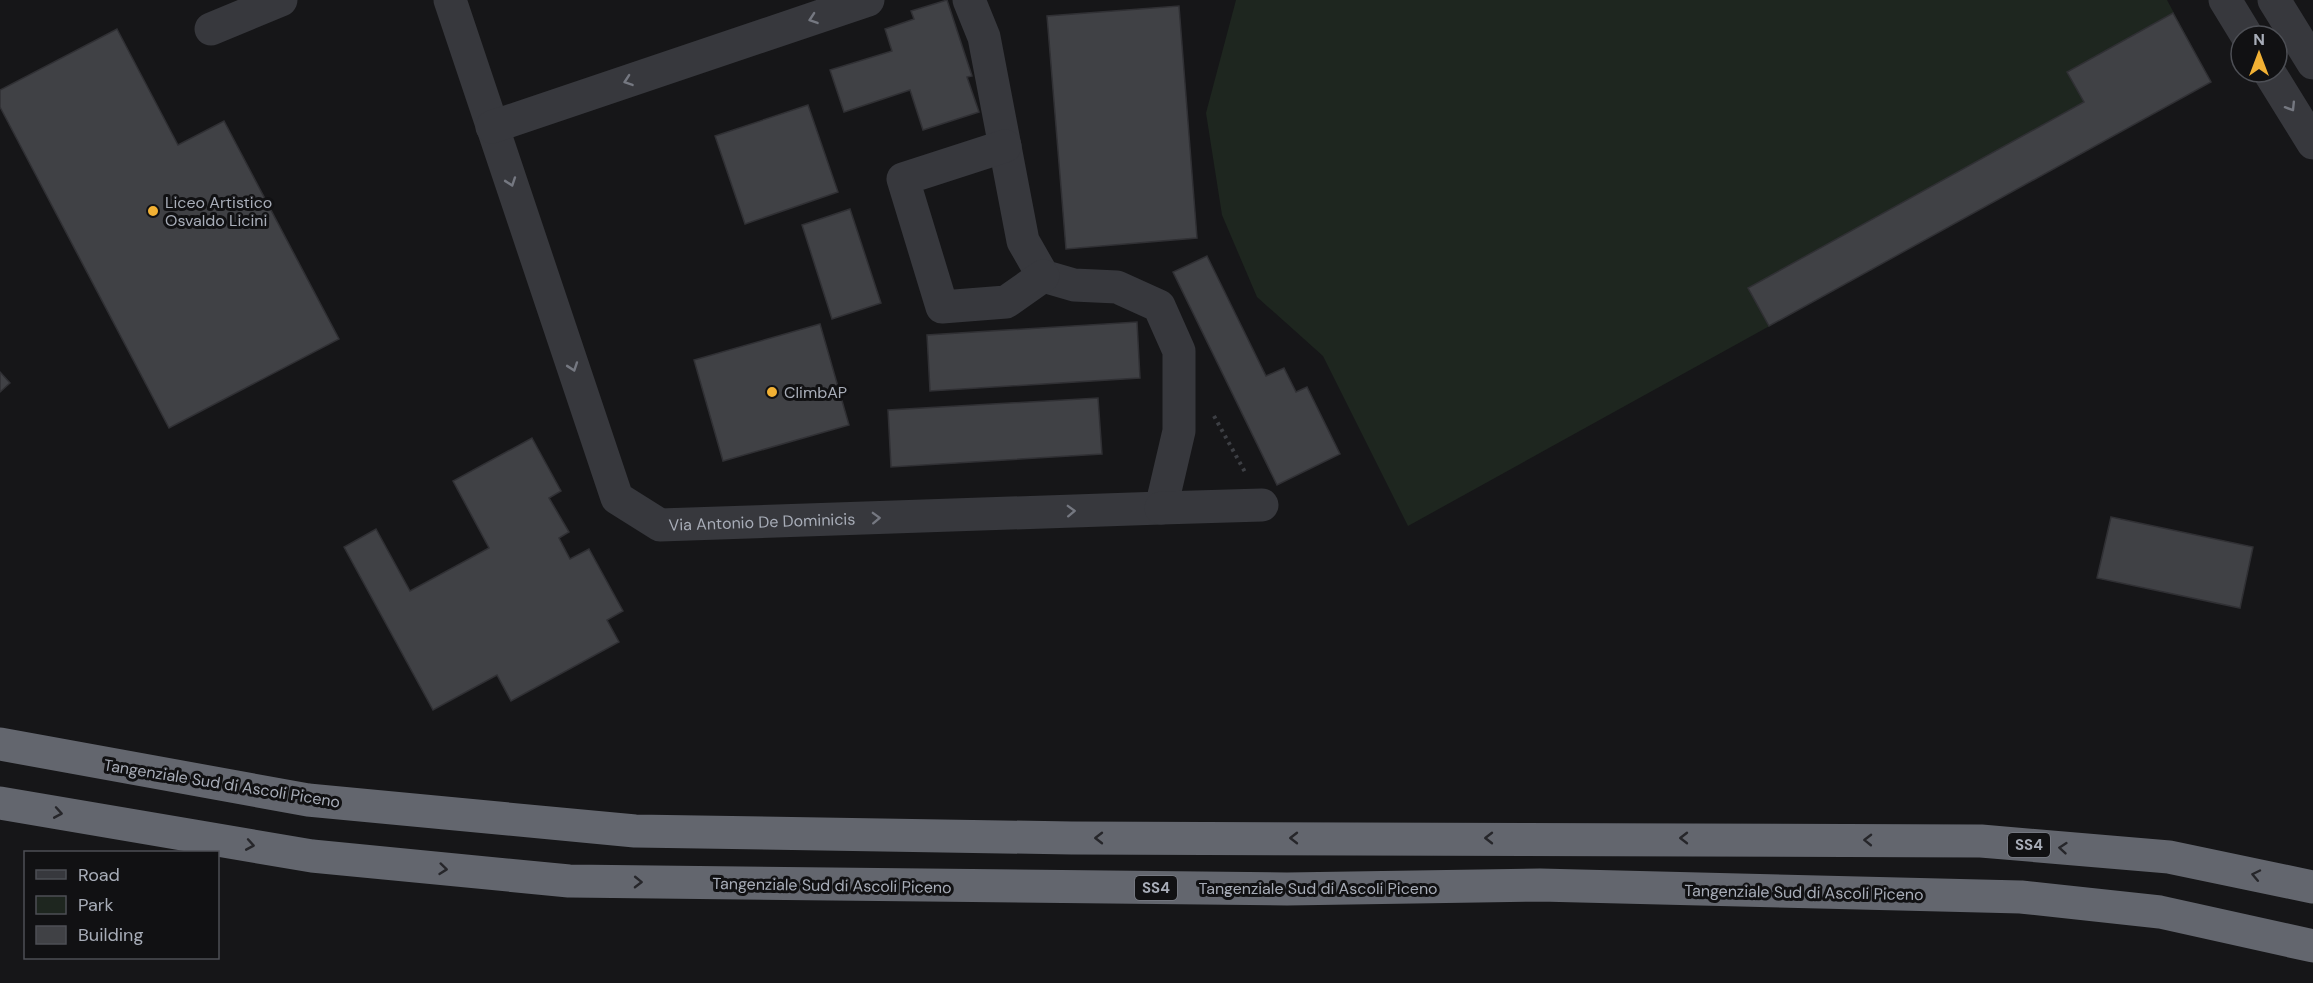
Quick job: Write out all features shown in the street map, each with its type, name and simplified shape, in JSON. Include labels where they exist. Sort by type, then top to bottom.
[{"type":"highway","name":"Tangenziale Sud di Ascoli Piceno","points":[[0,744],[308,800],[635,831],[1071,838],[1742,838],[1980,841],[2169,857],[2313,887]]},
{"type":"highway","name":"Tangenziale Sud di Ascoli Piceno","points":[[0,803],[312,856],[569,881],[1275,889],[1540,885],[2021,897],[2160,912],[2313,946]]},
{"type":"street","points":[[211,29],[280,0]]},
{"type":"street","name":"Via Antonio De Dominicis","points":[[450,0],[617,498],[660,525],[1262,505]]},
{"type":"street","points":[[492,127],[868,0]]},
{"type":"street","points":[[969,0],[984,37],[1023,241],[1043,276],[1074,285],[1117,287],[1159,306],[1179,351],[1179,431],[1161,508]]},
{"type":"street","points":[[2225,0],[2240,24]]},
{"type":"street","points":[[2274,0],[2313,63]]},
{"type":"street","points":[[2276,84],[2313,143]]},
{"type":"street","points":[[1005,146],[903,179],[942,307],[1006,302],[1043,276]]},
{"type":"path","points":[[1213,412],[1262,505]]},
{"type":"green space","points":[[1236,0],[2167,0],[2211,82],[1408,526],[1323,356],[1257,297],[1222,215],[1206,113]]},
{"type":"building","points":[[947,0],[972,76],[967,77],[979,112],[923,130],[910,90],[844,112],[830,70],[892,51],[885,29],[914,19],[911,11]]},
{"type":"building","points":[[1179,6],[1197,238],[1066,249],[1047,16]]},
{"type":"building","points":[[2173,13],[2211,82],[1769,326],[1748,288],[2084,102],[2067,72]]},
{"type":"building","points":[[117,29],[178,145],[224,121],[339,339],[169,428],[0,107],[0,90]]},
{"type":"building","points":[[808,105],[838,192],[745,224],[715,136]]},
{"type":"building","points":[[850,209],[881,303],[832,319],[802,225]]},
{"type":"building","points":[[1207,256],[1266,376],[1284,368],[1296,392],[1307,387],[1340,454],[1277,485],[1173,272]]},
{"type":"building","points":[[1137,322],[1140,378],[930,391],[927,335]]},
{"type":"building","name":"ClimbAP","points":[[820,324],[849,425],[723,461],[694,360]]},
{"type":"building","points":[[0,372],[10,383],[0,392]]},
{"type":"building","points":[[1098,398],[1102,454],[891,467],[888,410]]},
{"type":"building","points":[[532,438],[561,491],[549,498],[569,532],[559,538],[570,559],[589,549],[623,611],[607,620],[619,642],[511,701],[497,675],[433,710],[344,547],[376,529],[410,591],[489,548],[453,481]]},
{"type":"building","points":[[2111,517],[2253,547],[2240,608],[2097,578]]},
{"type":"place","name":"Liceo Artistico Osvaldo Licini","points":[[153,211]]},
{"type":"place","name":"ClimbAP","points":[[772,392]]}]
